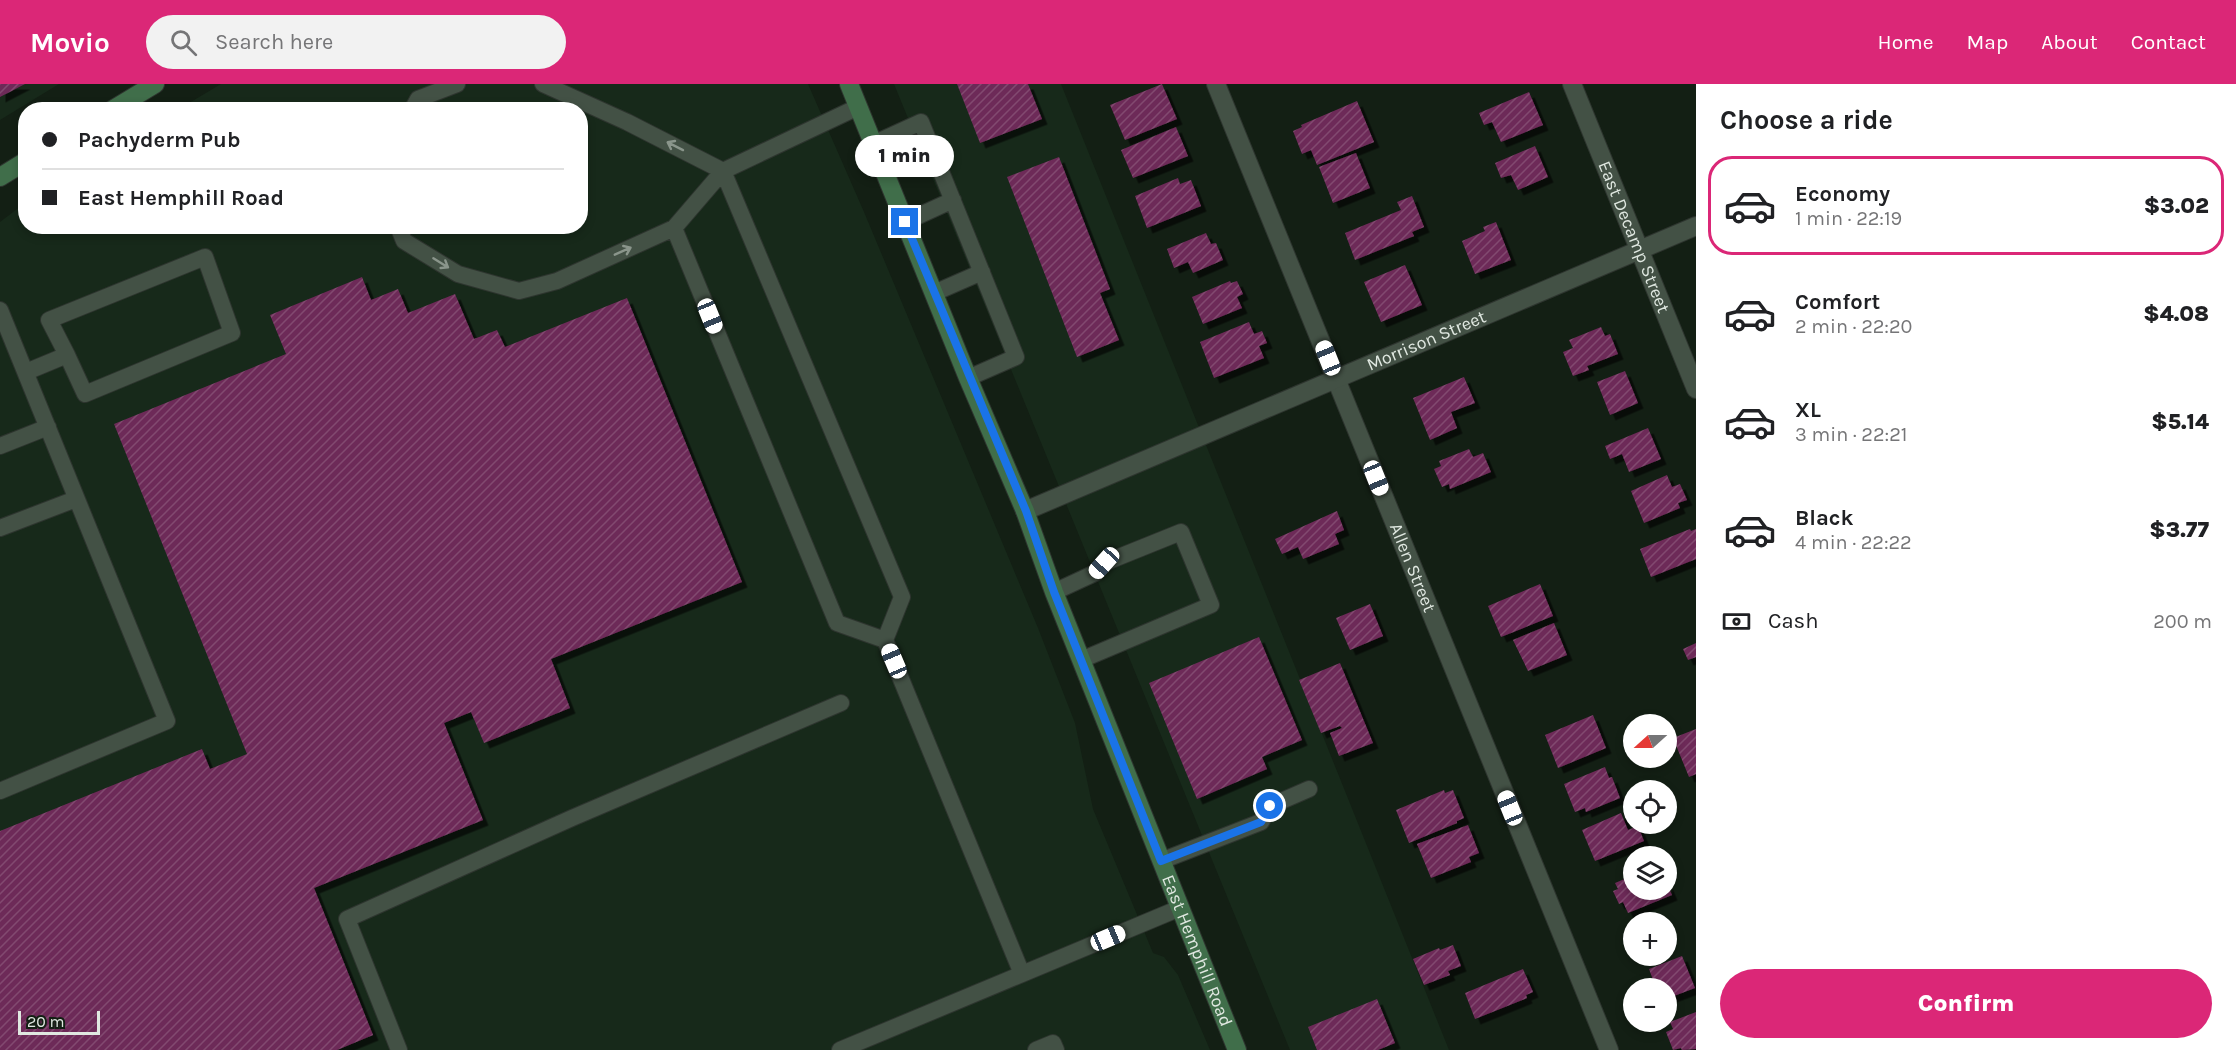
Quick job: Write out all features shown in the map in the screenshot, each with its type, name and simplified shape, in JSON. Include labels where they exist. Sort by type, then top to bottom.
[{"type":"street","points":[[125,102],[155,84]]},
{"type":"street","name":"East Hemphill Road","points":[[849,84],[968,378],[1026,511],[1054,592],[1237,1050]]},
{"type":"street","name":"Allen Street","points":[[1216,84],[1609,1050]]},
{"type":"street","name":"East Decamp Street","points":[[1572,84],[1696,389]]},
{"type":"street","points":[[0,177],[18,166]]},
{"type":"street","name":"Morrison Street","points":[[1026,511],[1696,226]]},
{"type":"lane","points":[[416,102],[418,99],[457,84]]},
{"type":"lane","points":[[543,84],[583,102]]},
{"type":"lane","points":[[588,104],[723,171],[902,597],[885,640],[1022,974]]},
{"type":"lane","points":[[401,234],[404,241],[458,274],[519,291],[557,280],[674,228],[723,171],[858,107]]},
{"type":"lane","points":[[873,144],[921,122],[982,272],[1016,357],[968,378]]},
{"type":"lane","points":[[905,222],[952,200]]},
{"type":"lane","points":[[674,228],[837,623],[885,640]]},
{"type":"lane","points":[[205,257],[232,333],[85,394],[67,355],[49,320],[205,257]]},
{"type":"lane","points":[[934,293],[982,272]]},
{"type":"lane","points":[[0,310],[167,722],[0,791]]},
{"type":"lane","points":[[26,372],[67,355]]},
{"type":"lane","points":[[0,446],[48,427]]},
{"type":"lane","points":[[0,528],[76,499]]},
{"type":"lane","points":[[1054,592],[1095,573],[1104,563],[1181,532],[1211,604],[1081,660]]},
{"type":"lane","points":[[399,1050],[347,920],[562,823],[841,703]]},
{"type":"lane","points":[[1161,861],[1261,822],[1270,806],[1309,789]]},
{"type":"lane","points":[[840,1050],[1180,908]]},
{"type":"lane","points":[[1036,1050],[1053,1043],[1056,1050]]},
{"type":"shaded area","points":[[0,84],[59,84],[30,102],[18,102],[18,109],[0,120]]},
{"type":"shaded area","points":[[221,84],[808,84],[1038,628],[1075,723],[1093,809],[1153,953],[1164,957],[1178,975],[1210,1050],[0,1050],[0,222],[18,208],[18,234],[588,234],[588,102],[191,102]]},
{"type":"shaded area","points":[[894,84],[1061,84],[1449,1050],[1290,1050]]},
{"type":"building","points":[[0,84],[25,84],[0,97]]},
{"type":"building","points":[[957,84],[1028,84],[1042,119],[980,143]]},
{"type":"building","points":[[1162,84],[1177,119],[1125,140],[1110,105]]},
{"type":"building","points":[[1529,92],[1543,125],[1501,142],[1492,122],[1484,125],[1479,113]]},
{"type":"building","points":[[1357,101],[1374,142],[1317,165],[1311,150],[1302,154],[1293,131],[1302,127],[1301,125]]},
{"type":"building","points":[[1176,127],[1188,156],[1133,178],[1121,150]]},
{"type":"building","points":[[1535,146],[1548,177],[1518,190],[1511,175],[1501,178],[1495,163]]},
{"type":"building","points":[[1356,153],[1370,188],[1333,203],[1319,167]]},
{"type":"building","points":[[1059,157],[1110,289],[1100,293],[1119,340],[1077,357],[1007,177]]},
{"type":"building","points":[[1178,178],[1180,184],[1191,180],[1201,206],[1147,228],[1135,196]]},
{"type":"building","points":[[1412,196],[1424,227],[1412,232],[1414,236],[1355,260],[1345,233],[1401,210],[1397,202]]},
{"type":"building","points":[[1496,222],[1511,260],[1475,274],[1462,241],[1485,231],[1483,227]]},
{"type":"building","points":[[1206,233],[1211,244],[1216,243],[1223,260],[1193,273],[1188,262],[1174,268],[1167,249]]},
{"type":"building","points":[[1405,265],[1422,305],[1381,322],[1364,282]]},
{"type":"building","points":[[362,277],[371,300],[398,289],[408,313],[455,294],[474,339],[497,330],[505,347],[627,298],[742,582],[551,659],[570,708],[484,743],[471,712],[444,723],[483,820],[314,888],[373,1035],[337,1050],[0,1050],[0,831],[202,749],[210,769],[247,754],[114,424],[286,354],[270,315]]},
{"type":"building","points":[[1230,281],[1231,283],[1237,281],[1243,294],[1237,297],[1242,308],[1203,324],[1192,297]]},
{"type":"building","points":[[1249,322],[1254,334],[1262,331],[1267,343],[1259,346],[1264,358],[1214,378],[1200,342]]},
{"type":"building","points":[[1601,327],[1605,336],[1610,334],[1618,354],[1587,366],[1589,370],[1573,376],[1563,352],[1573,348],[1569,340]]},
{"type":"building","points":[[1625,371],[1638,403],[1610,415],[1597,382]]},
{"type":"building","points":[[1464,377],[1475,403],[1451,412],[1457,428],[1430,440],[1413,398]]},
{"type":"building","points":[[1648,428],[1661,459],[1629,472],[1622,454],[1610,459],[1605,446]]},
{"type":"building","points":[[1469,449],[1473,457],[1483,453],[1491,472],[1450,489],[1449,484],[1442,487],[1434,469],[1441,466],[1439,461]]},
{"type":"building","points":[[1667,475],[1672,487],[1680,484],[1687,500],[1678,503],[1680,508],[1644,523],[1631,491]]},
{"type":"building","points":[[1337,511],[1344,530],[1335,534],[1339,544],[1303,559],[1298,547],[1282,554],[1275,539]]},
{"type":"building","points":[[1690,529],[1691,531],[1696,529],[1696,559],[1651,577],[1640,549]]},
{"type":"building","points":[[1540,584],[1553,616],[1501,637],[1488,606]]},
{"type":"building","points":[[1370,604],[1383,636],[1350,650],[1336,618]]},
{"type":"building","points":[[1554,623],[1567,655],[1528,671],[1513,640]]},
{"type":"building","points":[[1259,637],[1302,740],[1262,757],[1267,769],[1197,799],[1149,683]]},
{"type":"building","points":[[1696,643],[1696,657],[1688,660],[1683,649]]},
{"type":"building","points":[[1340,663],[1373,743],[1339,756],[1330,733],[1342,728],[1340,726],[1321,733],[1299,680]]},
{"type":"building","points":[[1593,715],[1606,748],[1558,768],[1545,735]]},
{"type":"building","points":[[1696,729],[1696,774],[1689,777],[1677,748],[1677,736]]},
{"type":"building","points":[[1605,767],[1609,778],[1612,777],[1620,798],[1586,812],[1585,808],[1575,812],[1564,784]]},
{"type":"building","points":[[1444,790],[1445,793],[1453,790],[1464,818],[1409,843],[1396,810]]},
{"type":"building","points":[[1621,813],[1623,834],[1641,834],[1644,841],[1632,846],[1623,846],[1623,850],[1595,861],[1582,830]]},
{"type":"building","points":[[1468,825],[1479,853],[1469,857],[1471,862],[1431,878],[1417,844]]},
{"type":"building","points":[[1623,880],[1623,900],[1660,900],[1628,912],[1623,902],[1619,904],[1613,891],[1618,889],[1615,883]]},
{"type":"building","points":[[1453,945],[1461,966],[1448,971],[1450,975],[1424,985],[1413,959]]},
{"type":"building","points":[[1682,956],[1695,988],[1677,995],[1677,978],[1652,978],[1649,969],[1657,966],[1677,966],[1677,958]]},
{"type":"building","points":[[1523,969],[1533,992],[1526,995],[1527,998],[1475,1019],[1465,993]]},
{"type":"building","points":[[1377,999],[1395,1043],[1378,1050],[1317,1050],[1308,1027]]},
{"type":"building","points":[[1696,1012],[1696,1049],[1673,1050],[1666,1032],[1677,1032],[1677,1019]]},
{"type":"route","points":[[905,222],[968,378],[1026,511],[1054,592],[1161,861],[1261,822],[1270,806]]}]
